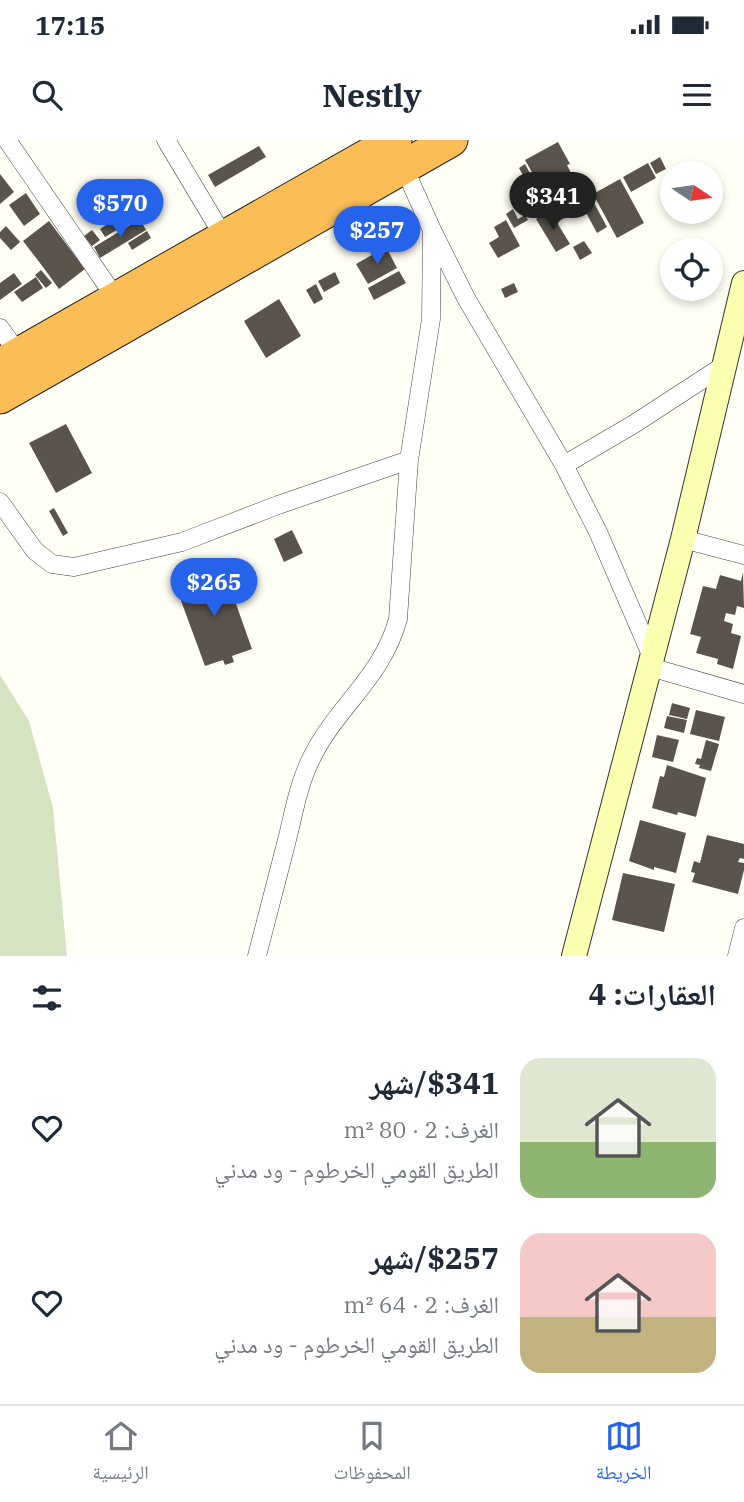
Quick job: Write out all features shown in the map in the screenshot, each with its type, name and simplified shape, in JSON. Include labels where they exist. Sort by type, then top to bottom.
[{"type":"highway","points":[[10,359],[224,237],[396,150],[450,140]]},
{"type":"highway","points":[[0,397],[396,150]]},
{"type":"street","points":[[6,140],[117,300]]},
{"type":"street","points":[[166,140],[224,237]]},
{"type":"street","points":[[396,150],[466,298],[564,464],[598,532],[651,662],[744,694]]},
{"type":"street","points":[[257,956],[299,792],[309,763],[321,739],[377,668],[391,643],[401,597],[409,460],[431,319],[432,230]]},
{"type":"street","points":[[574,956],[731,360],[744,283]]},
{"type":"street","points":[[0,328],[10,359]]},
{"type":"street","points":[[564,464],[634,424],[731,360]]},
{"type":"street","points":[[0,502],[35,551],[52,564],[74,567],[182,542],[278,505],[409,460]]},
{"type":"street","points":[[683,539],[744,555]]},
{"type":"street","points":[[737,956],[744,928]]},
{"type":"green space","points":[[0,675],[29,721],[53,808],[67,956],[0,956]]},
{"type":"building","points":[[558,142],[570,164],[567,165],[571,173],[574,172],[584,188],[551,206],[541,189],[544,188],[525,160]]},
{"type":"building","points":[[259,146],[266,157],[215,187],[208,175]]},
{"type":"building","points":[[660,157],[660,172],[656,174],[650,163]]},
{"type":"building","points":[[648,163],[656,178],[631,192],[623,177]]},
{"type":"building","points":[[525,164],[546,203],[532,210],[528,203],[535,198],[519,168]]},
{"type":"building","points":[[0,174],[14,192],[0,204]]},
{"type":"building","points":[[620,179],[644,223],[617,238],[593,194]]},
{"type":"building","points":[[587,190],[607,227],[597,233],[577,196]]},
{"type":"building","points":[[26,193],[40,214],[24,226],[9,205]]},
{"type":"building","points":[[567,202],[569,205],[563,208],[566,213],[572,210],[574,213],[559,221],[553,211]]},
{"type":"building","points":[[513,209],[518,219],[525,215],[528,220],[514,228],[506,214]]},
{"type":"building","points":[[550,211],[570,244],[556,252],[536,219]]},
{"type":"building","points":[[124,213],[130,222],[105,237],[100,229]]},
{"type":"building","points":[[140,219],[146,230],[100,258],[94,247]]},
{"type":"building","points":[[506,220],[520,246],[498,258],[489,243],[499,237],[494,227]]},
{"type":"building","points":[[49,221],[85,269],[59,289],[23,241]]},
{"type":"building","points":[[6,226],[20,242],[11,250],[0,238],[0,232]]},
{"type":"building","points":[[92,230],[100,240],[92,246],[84,236]]},
{"type":"building","points":[[147,231],[151,238],[132,250],[128,243]]},
{"type":"building","points":[[584,241],[592,253],[580,260],[573,247]]},
{"type":"building","points":[[386,247],[397,268],[368,284],[356,264]]},
{"type":"building","points":[[41,270],[52,283],[46,288],[35,275]]},
{"type":"building","points":[[399,271],[406,283],[374,300],[368,288]]},
{"type":"building","points":[[335,272],[340,283],[324,292],[318,281]]},
{"type":"building","points":[[14,273],[22,284],[0,300],[0,283]]},
{"type":"building","points":[[36,277],[43,288],[22,302],[14,292]]},
{"type":"building","points":[[514,283],[518,292],[505,298],[501,289]]},
{"type":"building","points":[[316,284],[323,299],[314,304],[306,290]]},
{"type":"building","points":[[279,299],[301,336],[266,358],[244,321]]},
{"type":"building","points":[[66,424],[92,473],[56,493],[29,443]]},
{"type":"building","points":[[54,508],[68,533],[63,536],[49,511]]},
{"type":"building","points":[[292,530],[303,553],[284,562],[274,539]]},
{"type":"building","points":[[224,570],[252,649],[232,656],[234,662],[225,665],[223,660],[205,666],[176,587]]},
{"type":"building","points":[[743,572],[744,608],[737,606],[735,615],[726,613],[724,621],[733,624],[731,633],[741,636],[733,669],[717,664],[718,659],[696,653],[701,637],[690,634],[703,586],[716,589],[720,575],[741,581]]},
{"type":"building","points":[[672,703],[690,708],[687,719],[669,715]]},
{"type":"building","points":[[696,710],[725,717],[719,741],[690,734]]},
{"type":"building","points":[[667,716],[687,720],[684,733],[664,728]]},
{"type":"building","points":[[657,735],[679,740],[673,762],[652,757]]},
{"type":"building","points":[[706,740],[719,744],[711,771],[695,764],[697,758],[701,759]]},
{"type":"building","points":[[667,765],[706,778],[696,817],[652,808],[660,776],[664,777]]},
{"type":"building","points":[[640,820],[686,833],[676,873],[654,867],[654,870],[629,861]]},
{"type":"building","points":[[707,835],[744,844],[744,859],[740,858],[738,862],[744,863],[744,870],[738,894],[692,882],[695,873],[691,872],[694,861],[700,863]]},
{"type":"building","points":[[623,873],[675,884],[664,932],[612,920]]}]
